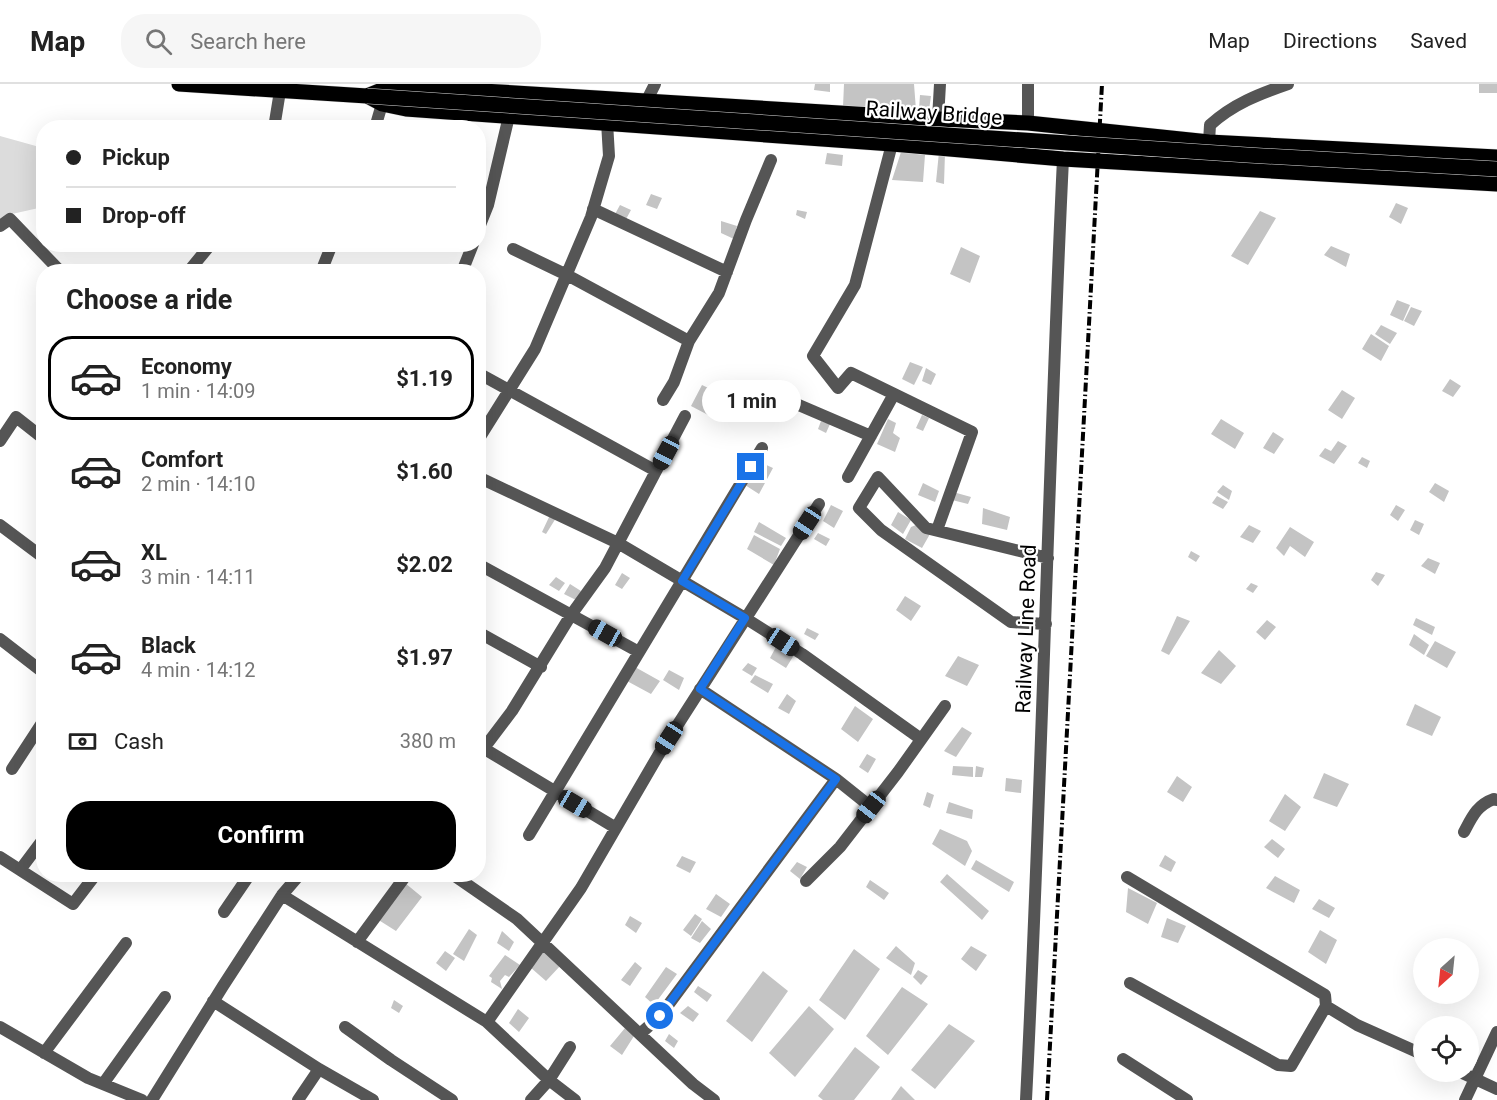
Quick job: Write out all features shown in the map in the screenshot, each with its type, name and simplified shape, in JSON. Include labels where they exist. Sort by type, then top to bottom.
[{"type":"main road","name":"Railway Bridge","points":[[179,84],[1223,154],[1497,169]]},
{"type":"main road","points":[[368,96],[384,89],[405,88],[647,100],[1028,123],[1209,142],[1497,157]]},
{"type":"main road","points":[[368,96],[382,104],[406,109],[607,122],[1063,159],[1497,184]]},
{"type":"street","points":[[647,100],[655,84]]},
{"type":"street","points":[[938,119],[940,84]]},
{"type":"street","points":[[1028,84],[1028,123]]},
{"type":"street","points":[[1209,142],[1210,125],[1226,110],[1261,93],[1288,84]]},
{"type":"street","points":[[275,120],[280,91]]},
{"type":"street","points":[[377,120],[382,104]]},
{"type":"street","points":[[486,210],[508,116]]},
{"type":"street","points":[[486,428],[535,349],[593,209],[609,156],[607,122]]},
{"type":"street","points":[[892,144],[855,285],[813,356],[838,388],[851,373],[972,432],[937,530]]},
{"type":"street","name":"Railway Line Road","points":[[1026,1100],[1037,880],[1063,159]]},
{"type":"street","points":[[663,399],[674,382],[689,341],[719,293],[771,160]]},
{"type":"street","points":[[593,209],[727,272]]},
{"type":"street","points":[[0,226],[10,219],[36,246]]},
{"type":"street","points":[[513,249],[567,274],[689,341]]},
{"type":"street","points":[[42,252],[53,264]]},
{"type":"street","points":[[195,264],[204,252]]},
{"type":"street","points":[[486,378],[656,471]]},
{"type":"street","points":[[848,477],[894,394]]},
{"type":"street","points":[[794,403],[871,436]]},
{"type":"street","points":[[486,743],[512,711],[571,615],[605,568],[686,416]]},
{"type":"street","points":[[0,441],[16,417],[36,433]]},
{"type":"street","points":[[529,835],[762,448]]},
{"type":"street","points":[[1046,624],[1011,622],[881,530],[859,508],[878,477],[926,528],[1048,558]]},
{"type":"street","points":[[486,481],[618,543],[745,618],[802,654],[921,739]]},
{"type":"street","points":[[487,1022],[581,888],[659,754],[819,504]]},
{"type":"street","points":[[0,525],[36,552]]},
{"type":"street","points":[[486,568],[639,652]]},
{"type":"street","points":[[486,636],[541,667]]},
{"type":"street","points":[[0,639],[36,667]]},
{"type":"street","points":[[700,689],[836,779],[871,807]]},
{"type":"street","points":[[806,881],[840,847],[945,706]]},
{"type":"street","points":[[12,769],[36,732]]},
{"type":"street","points":[[486,753],[616,828]]},
{"type":"street","points":[[640,1034],[660,1016],[836,779]]},
{"type":"street","points":[[1464,832],[1477,808],[1485,802],[1497,800]]},
{"type":"street","points":[[20,870],[36,849]]},
{"type":"street","points":[[0,857],[36,880]]},
{"type":"street","points":[[1127,877],[1325,995],[1326,1006],[1291,1065],[1278,1065],[1130,983]]},
{"type":"street","points":[[39,882],[73,904],[90,882]]},
{"type":"street","points":[[224,912],[245,882]]},
{"type":"street","points":[[152,1100],[213,1001],[282,895],[293,882]]},
{"type":"street","points":[[357,942],[401,882]]},
{"type":"street","points":[[464,882],[517,919],[693,1084],[714,1100]]},
{"type":"street","points":[[282,895],[487,1022],[549,1080],[575,1100]]},
{"type":"street","points":[[44,1053],[126,943]]},
{"type":"street","points":[[103,1084],[165,997]]},
{"type":"street","points":[[213,1001],[319,1070],[373,1100]]},
{"type":"street","points":[[1326,1006],[1357,1025],[1413,1050]]},
{"type":"street","points":[[0,1027],[88,1078],[142,1100]]},
{"type":"street","points":[[345,1027],[452,1100]]},
{"type":"street","points":[[1479,1070],[1497,1032]]},
{"type":"street","points":[[531,1100],[549,1080],[570,1047]]},
{"type":"street","points":[[1123,1059],[1187,1100]]},
{"type":"street","points":[[298,1100],[319,1070]]},
{"type":"street","points":[[1479,1081],[1497,1089]]},
{"type":"street","points":[[1465,1100],[1474,1082]]},
{"type":"shaded area","points":[[0,136],[36,146],[36,209],[12,214],[0,223]]},
{"type":"building","points":[[815,84],[830,84],[830,92],[814,90]]},
{"type":"building","points":[[844,84],[914,84],[916,110],[843,107]]},
{"type":"building","points":[[1479,84],[1497,84],[1497,93],[1479,93]]},
{"type":"building","points":[[920,95],[931,96],[929,110],[919,109]]},
{"type":"building","points":[[901,152],[925,155],[923,182],[892,180]]},
{"type":"building","points":[[939,152],[945,153],[944,184],[936,182]]},
{"type":"building","points":[[827,153],[843,155],[842,166],[825,164]]},
{"type":"building","points":[[651,194],[662,198],[657,209],[646,205]]},
{"type":"building","points":[[1396,203],[1408,208],[1401,224],[1389,217]]},
{"type":"building","points":[[620,205],[631,210],[625,221],[614,216]]},
{"type":"building","points":[[797,210],[807,212],[805,219],[796,215]]},
{"type":"building","points":[[1260,211],[1276,218],[1248,265],[1231,256]]},
{"type":"building","points":[[721,221],[737,226],[738,230],[734,239],[721,233]]},
{"type":"building","points":[[1331,246],[1350,254],[1346,267],[1324,255]]},
{"type":"building","points":[[961,247],[980,256],[970,283],[950,274]]},
{"type":"building","points":[[1397,300],[1410,305],[1403,321],[1390,315]]},
{"type":"building","points":[[1411,307],[1422,311],[1414,326],[1404,321]]},
{"type":"building","points":[[1381,325],[1397,333],[1390,344],[1375,334]]},
{"type":"building","points":[[1371,334],[1389,346],[1381,361],[1362,349]]},
{"type":"building","points":[[910,362],[923,367],[914,385],[902,379]]},
{"type":"building","points":[[926,368],[936,374],[931,385],[922,381]]},
{"type":"building","points":[[1450,379],[1461,386],[1453,397],[1442,391]]},
{"type":"building","points":[[702,385],[721,394],[710,416],[691,406]]},
{"type":"building","points":[[1342,390],[1355,398],[1342,419],[1328,410]]},
{"type":"building","points":[[922,415],[929,418],[923,431],[916,428]]},
{"type":"building","points":[[888,419],[896,423],[893,433],[900,438],[895,452],[877,444]]},
{"type":"building","points":[[1221,419],[1244,433],[1235,449],[1211,434]]},
{"type":"building","points":[[821,421],[830,424],[826,433],[818,429]]},
{"type":"building","points":[[1273,432],[1284,439],[1274,454],[1263,448]]},
{"type":"building","points":[[1338,441],[1347,446],[1334,464],[1319,456],[1325,448],[1331,451]]},
{"type":"building","points":[[1362,457],[1370,461],[1367,468],[1358,463]]},
{"type":"building","points":[[760,462],[773,468],[759,494],[745,485]]},
{"type":"building","points":[[923,483],[939,491],[935,502],[918,495]]},
{"type":"building","points":[[1435,483],[1449,491],[1444,502],[1429,492]]},
{"type":"building","points":[[1223,485],[1232,491],[1229,500],[1217,492]]},
{"type":"building","points":[[953,492],[971,497],[968,504],[952,500]]},
{"type":"building","points":[[1217,496],[1228,502],[1223,509],[1212,503]]},
{"type":"building","points":[[831,505],[843,511],[834,528],[823,521]]},
{"type":"building","points":[[1396,505],[1405,510],[1398,521],[1390,515]]},
{"type":"building","points":[[983,508],[1010,517],[1007,530],[982,524]]},
{"type":"building","points":[[898,512],[911,520],[903,534],[891,525]]},
{"type":"building","points":[[550,515],[556,518],[546,534],[542,532]]},
{"type":"building","points":[[1415,520],[1424,524],[1419,535],[1410,530]]},
{"type":"building","points":[[759,522],[786,538],[781,546],[754,532]]},
{"type":"building","points":[[916,525],[930,534],[922,548],[905,539],[911,527]]},
{"type":"building","points":[[1249,525],[1261,531],[1253,543],[1240,537]]},
{"type":"building","points":[[1290,527],[1314,542],[1305,557],[1290,546],[1284,556],[1276,548]]},
{"type":"building","points":[[818,533],[830,539],[826,546],[814,539]]},
{"type":"building","points":[[754,535],[780,549],[774,565],[747,549]]},
{"type":"building","points":[[1191,551],[1200,556],[1196,562],[1188,557]]},
{"type":"building","points":[[1428,558],[1440,563],[1435,574],[1421,566]]},
{"type":"building","points":[[1376,572],[1385,575],[1378,586],[1371,580]]},
{"type":"building","points":[[622,573],[630,578],[622,589],[615,585]]},
{"type":"building","points":[[556,577],[565,583],[559,591],[549,585]]},
{"type":"building","points":[[1251,583],[1258,586],[1253,593],[1246,589]]},
{"type":"building","points":[[570,584],[581,591],[576,600],[564,594]]},
{"type":"building","points":[[905,596],[921,606],[911,621],[896,610]]},
{"type":"building","points":[[1177,616],[1190,621],[1169,655],[1161,651]]},
{"type":"building","points":[[1416,618],[1435,627],[1432,635],[1413,625]]},
{"type":"building","points":[[1267,620],[1276,627],[1265,640],[1256,632]]},
{"type":"building","points":[[807,628],[819,634],[815,640],[804,634]]},
{"type":"building","points":[[1414,634],[1429,645],[1424,655],[1409,645]]},
{"type":"building","points":[[1435,641],[1456,652],[1447,668],[1426,656]]},
{"type":"building","points":[[777,645],[794,655],[786,668],[770,658]]},
{"type":"building","points":[[1219,650],[1236,666],[1221,684],[1201,673]]},
{"type":"building","points":[[958,656],[979,665],[967,686],[945,676]]},
{"type":"building","points":[[748,663],[757,668],[752,676],[742,670]]},
{"type":"building","points":[[635,667],[660,681],[651,694],[627,681]]},
{"type":"building","points":[[669,670],[684,678],[679,690],[663,680]]},
{"type":"building","points":[[755,675],[773,684],[768,693],[750,682]]},
{"type":"building","points":[[787,694],[796,701],[789,714],[778,708]]},
{"type":"building","points":[[1415,704],[1441,717],[1432,736],[1406,725]]},
{"type":"building","points":[[855,706],[873,719],[858,742],[841,729]]},
{"type":"building","points":[[962,727],[972,733],[956,757],[944,751]]},
{"type":"building","points":[[867,754],[876,759],[868,773],[859,767]]},
{"type":"building","points":[[953,766],[973,767],[973,777],[952,775]]},
{"type":"building","points":[[976,766],[984,768],[982,777],[975,777]]},
{"type":"building","points":[[1324,773],[1349,784],[1337,807],[1313,798]]},
{"type":"building","points":[[1177,776],[1192,787],[1183,802],[1167,792]]},
{"type":"building","points":[[1006,778],[1022,780],[1021,793],[1005,791]]},
{"type":"building","points":[[927,792],[934,795],[930,808],[923,805]]},
{"type":"building","points":[[1285,794],[1301,807],[1285,831],[1269,821]]},
{"type":"building","points":[[949,802],[973,810],[972,819],[946,813]]},
{"type":"building","points":[[940,829],[967,841],[972,851],[965,866],[932,844]]},
{"type":"building","points":[[1272,839],[1285,849],[1278,858],[1264,847]]},
{"type":"building","points":[[1165,855],[1176,862],[1171,872],[1159,866]]},
{"type":"building","points":[[682,856],[696,862],[690,873],[676,866]]},
{"type":"building","points":[[976,860],[1014,882],[1009,892],[971,869]]},
{"type":"building","points":[[797,862],[807,867],[800,879],[790,871]]},
{"type":"building","points":[[947,874],[989,911],[982,920],[940,882]]},
{"type":"building","points":[[1275,876],[1300,890],[1294,903],[1266,888]]},
{"type":"building","points":[[870,880],[889,893],[884,900],[866,887]]},
{"type":"building","points":[[405,883],[422,897],[396,931],[377,919]]},
{"type":"building","points":[[1128,888],[1157,903],[1148,924],[1126,912]]},
{"type":"building","points":[[716,894],[730,904],[721,917],[706,909]]},
{"type":"building","points":[[1319,899],[1335,908],[1329,918],[1312,909]]},
{"type":"building","points":[[695,914],[702,919],[691,936],[683,930]]},
{"type":"building","points":[[630,916],[642,923],[636,933],[625,925]]},
{"type":"building","points":[[1167,918],[1186,926],[1178,943],[1161,937]]},
{"type":"building","points":[[702,921],[711,929],[700,943],[691,938]]},
{"type":"building","points":[[469,929],[477,935],[464,961],[453,954]]},
{"type":"building","points":[[1320,930],[1337,940],[1326,964],[1308,952]]},
{"type":"building","points":[[502,931],[514,942],[509,951],[497,943]]},
{"type":"building","points":[[896,946],[915,963],[911,975],[886,958]]},
{"type":"building","points":[[971,946],[987,955],[976,971],[961,959]]},
{"type":"building","points":[[543,949],[561,965],[546,981],[530,967]]},
{"type":"building","points":[[854,949],[880,969],[845,1020],[819,1000]]},
{"type":"building","points":[[445,951],[455,958],[446,971],[436,963]]},
{"type":"building","points":[[505,955],[520,965],[509,977],[505,975],[500,981],[502,989],[491,982],[492,978],[489,976]]},
{"type":"building","points":[[635,962],[642,968],[630,986],[621,980]]},
{"type":"building","points":[[666,967],[677,974],[654,1005],[645,997]]},
{"type":"building","points":[[918,970],[928,976],[921,985],[913,977]]},
{"type":"building","points":[[763,971],[788,991],[752,1042],[726,1021]]},
{"type":"building","points":[[698,986],[712,995],[707,1002],[694,992]]},
{"type":"building","points":[[902,987],[928,1004],[888,1055],[866,1036]]},
{"type":"building","points":[[394,1000],[403,1006],[399,1013],[391,1008]]},
{"type":"building","points":[[688,1006],[699,1014],[693,1022],[680,1013]]},
{"type":"building","points":[[809,1006],[834,1029],[795,1077],[769,1053]]},
{"type":"building","points":[[518,1009],[529,1018],[519,1032],[509,1023]]},
{"type":"building","points":[[949,1024],[975,1041],[935,1089],[911,1070]]},
{"type":"building","points":[[625,1028],[634,1036],[622,1055],[610,1046]]},
{"type":"building","points":[[669,1034],[678,1041],[674,1048],[665,1041]]},
{"type":"building","points":[[855,1047],[880,1067],[854,1100],[823,1100],[818,1096]]},
{"type":"building","points":[[901,1086],[915,1100],[891,1100]]},
{"type":"railway","points":[[1047,1100],[1102,84]]},
{"type":"route","points":[[660,1016],[836,779],[700,689],[745,618],[682,581],[751,467]]}]
